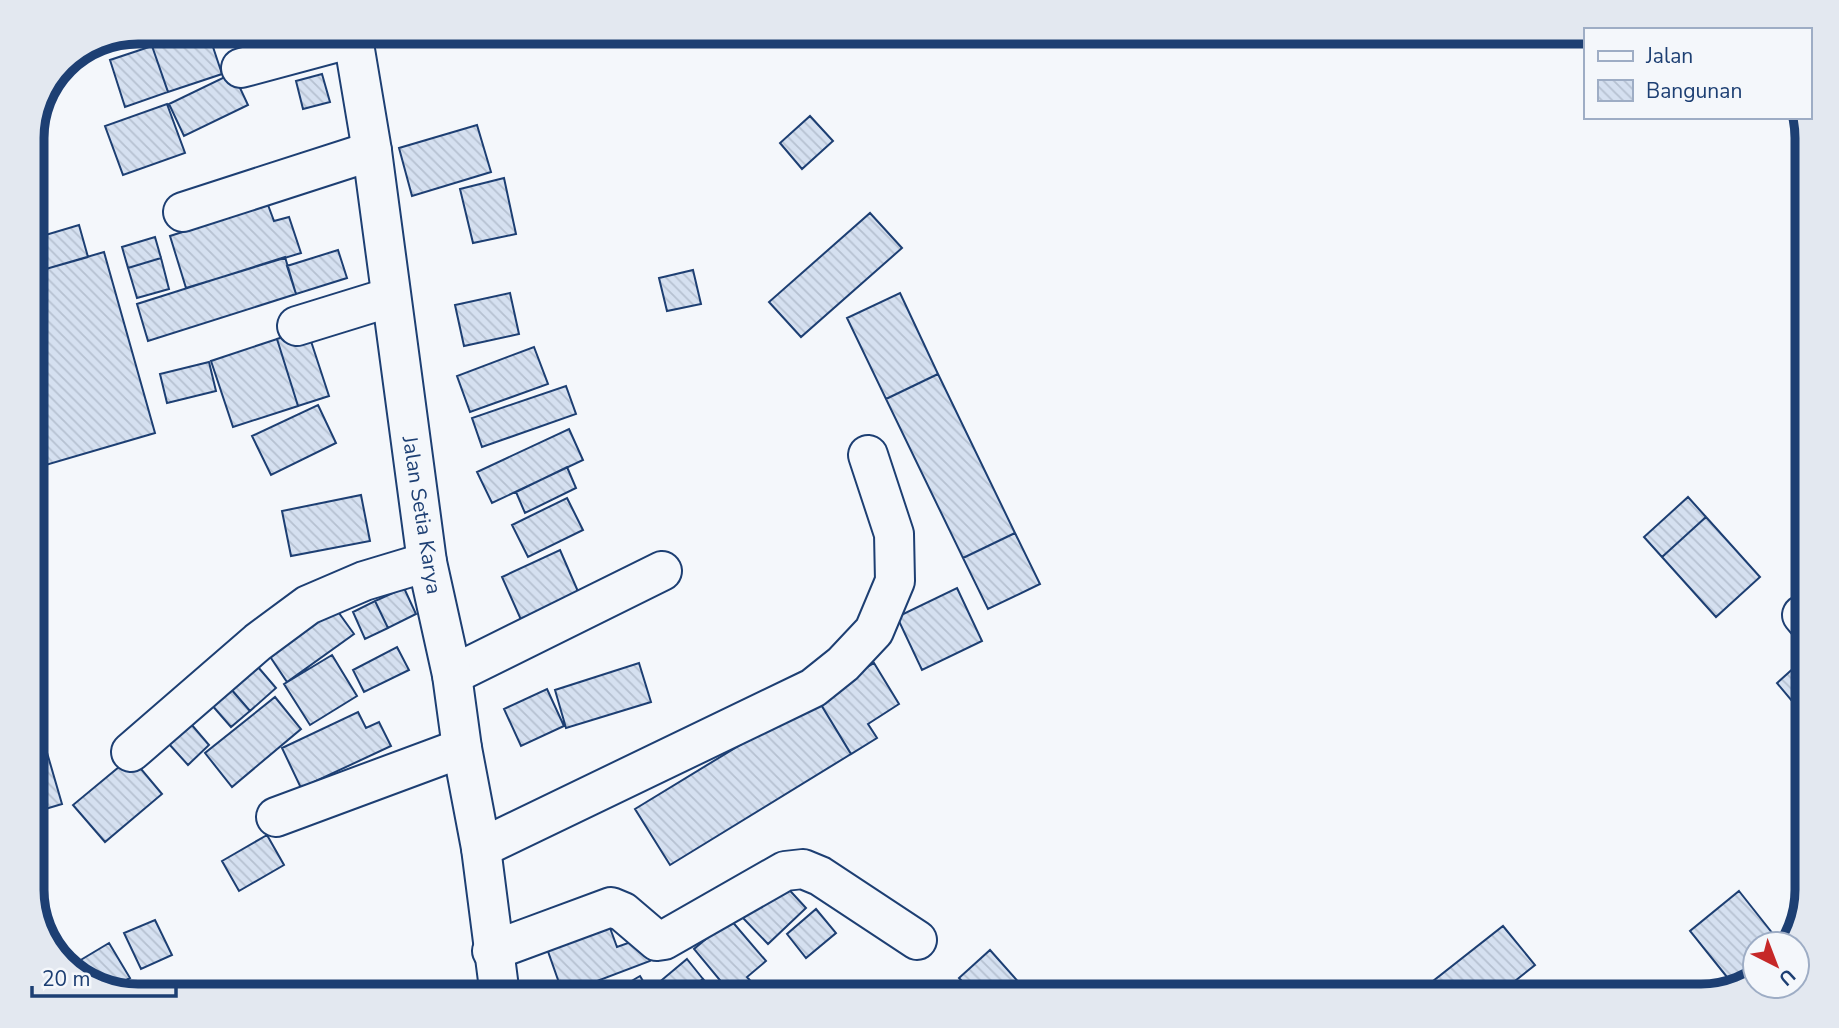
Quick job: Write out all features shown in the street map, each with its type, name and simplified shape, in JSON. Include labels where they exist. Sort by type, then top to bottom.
[{"type":"street","points":[[241,68],[322,44]]},
{"type":"street","name":"Jalan Setia Karya","points":[[354,44],[372,151],[427,562],[452,675],[462,748],[481,848],[498,984]]},
{"type":"street","points":[[183,212],[372,151]]},
{"type":"street","points":[[297,326],[391,297]]},
{"type":"street","points":[[481,848],[813,688],[843,664],[874,631],[895,581],[894,534],[868,455]]},
{"type":"street","points":[[131,752],[258,642],[308,605],[364,581],[427,562]]},
{"type":"street","points":[[452,675],[662,571]]},
{"type":"street","points":[[276,817],[462,748]]},
{"type":"street","points":[[492,951],[611,907],[623,912],[657,941],[664,940],[785,871],[803,869],[820,876],[916,940]]},
{"type":"building","points":[[212,44],[222,74],[168,92],[152,46]]},
{"type":"building","points":[[152,46],[168,92],[125,107],[110,60]]},
{"type":"building","points":[[233,73],[248,105],[184,136],[169,104]]},
{"type":"building","points":[[322,74],[330,102],[303,109],[296,81]]},
{"type":"building","points":[[167,104],[185,153],[123,175],[105,126]]},
{"type":"building","points":[[810,116],[833,141],[802,169],[780,143]]},
{"type":"building","points":[[477,125],[491,172],[412,196],[399,148]]},
{"type":"building","points":[[504,178],[516,234],[473,243],[460,189]]},
{"type":"building","points":[[268,205],[274,221],[289,217],[301,253],[186,288],[170,236]]},
{"type":"building","points":[[870,213],[902,248],[801,337],[769,302]]},
{"type":"building","points":[[79,225],[88,257],[44,270],[44,235]]},
{"type":"building","points":[[155,237],[161,258],[128,268],[122,247]]},
{"type":"building","points":[[338,250],[347,278],[296,294],[287,266]]},
{"type":"building","points":[[104,252],[155,433],[44,465],[44,270]]},
{"type":"building","points":[[285,257],[296,294],[148,341],[137,304]]},
{"type":"building","points":[[161,258],[169,289],[137,298],[128,268]]},
{"type":"building","points":[[693,270],[701,304],[667,311],[659,278]]},
{"type":"building","points":[[510,293],[519,334],[464,346],[455,305]]},
{"type":"building","points":[[900,293],[938,374],[886,399],[847,318]]},
{"type":"building","points":[[307,329],[329,396],[298,406],[277,339]]},
{"type":"building","points":[[277,339],[298,406],[233,427],[211,361]]},
{"type":"building","points":[[534,347],[548,384],[470,412],[457,376]]},
{"type":"building","points":[[209,362],[216,391],[167,403],[160,374]]},
{"type":"building","points":[[938,374],[1015,533],[963,558],[886,399]]},
{"type":"building","points":[[566,386],[576,414],[482,447],[472,418]]},
{"type":"building","points":[[318,405],[336,443],[271,475],[252,436]]},
{"type":"building","points":[[569,429],[583,460],[492,503],[477,472]]},
{"type":"building","points":[[567,467],[576,488],[525,513],[516,492]]},
{"type":"building","points":[[361,495],[370,541],[291,556],[282,511]]},
{"type":"building","points":[[1688,497],[1706,517],[1662,557],[1644,537]]},
{"type":"building","points":[[567,498],[583,530],[528,557],[512,525]]},
{"type":"building","points":[[1706,517],[1760,577],[1716,617],[1662,557]]},
{"type":"building","points":[[1015,533],[1040,584],[988,609],[963,558]]},
{"type":"building","points":[[560,550],[580,596],[522,622],[502,577]]},
{"type":"building","points":[[404,588],[416,614],[388,628],[375,601]]},
{"type":"building","points":[[957,588],[982,641],[922,670],[897,617]]},
{"type":"building","points":[[375,601],[388,628],[365,639],[353,612]]},
{"type":"building","points":[[331,602],[354,634],[287,682],[265,649]]},
{"type":"building","points":[[397,647],[409,670],[364,692],[353,670]]},
{"type":"building","points":[[332,655],[357,696],[310,725],[284,684]]},
{"type":"building","points":[[639,663],[651,702],[566,728],[555,690]]},
{"type":"building","points":[[874,663],[899,704],[868,724],[877,738],[851,754],[817,698]]},
{"type":"building","points":[[258,667],[276,688],[250,711],[231,689]]},
{"type":"building","points":[[1795,667],[1795,705],[1777,683]]},
{"type":"building","points":[[223,680],[250,711],[231,727],[204,696]]},
{"type":"building","points":[[547,689],[564,726],[521,746],[504,709]]},
{"type":"building","points":[[275,697],[301,729],[232,787],[205,753]]},
{"type":"building","points":[[817,698],[851,754],[670,865],[635,809]]},
{"type":"building","points":[[358,712],[366,728],[379,722],[391,746],[301,788],[282,748]]},
{"type":"building","points":[[191,724],[209,745],[188,765],[169,744]]},
{"type":"building","points":[[44,742],[62,804],[44,809]]},
{"type":"building","points":[[131,757],[162,794],[105,842],[73,805]]},
{"type":"building","points":[[267,835],[284,865],[239,891],[222,861]]},
{"type":"building","points":[[782,882],[806,908],[768,944],[743,918]]},
{"type":"building","points":[[1739,891],[1770,930],[1741,930],[1741,975],[1729,980],[1690,931]]},
{"type":"building","points":[[816,909],[836,933],[806,958],[787,934]]},
{"type":"building","points":[[606,917],[617,947],[642,938],[650,961],[589,984],[559,984],[544,940]]},
{"type":"building","points":[[730,919],[766,961],[747,977],[753,984],[723,984],[694,949]]},
{"type":"building","points":[[155,920],[172,955],[141,969],[124,933]]},
{"type":"building","points":[[1503,926],[1535,965],[1511,984],[1429,984]]},
{"type":"building","points":[[109,943],[130,978],[122,982],[113,981],[91,972],[79,961]]},
{"type":"building","points":[[990,950],[1020,984],[965,984],[959,978]]},
{"type":"building","points":[[687,959],[703,979],[697,984],[657,984]]},
{"type":"building","points":[[640,976],[645,984],[626,984]]}]
